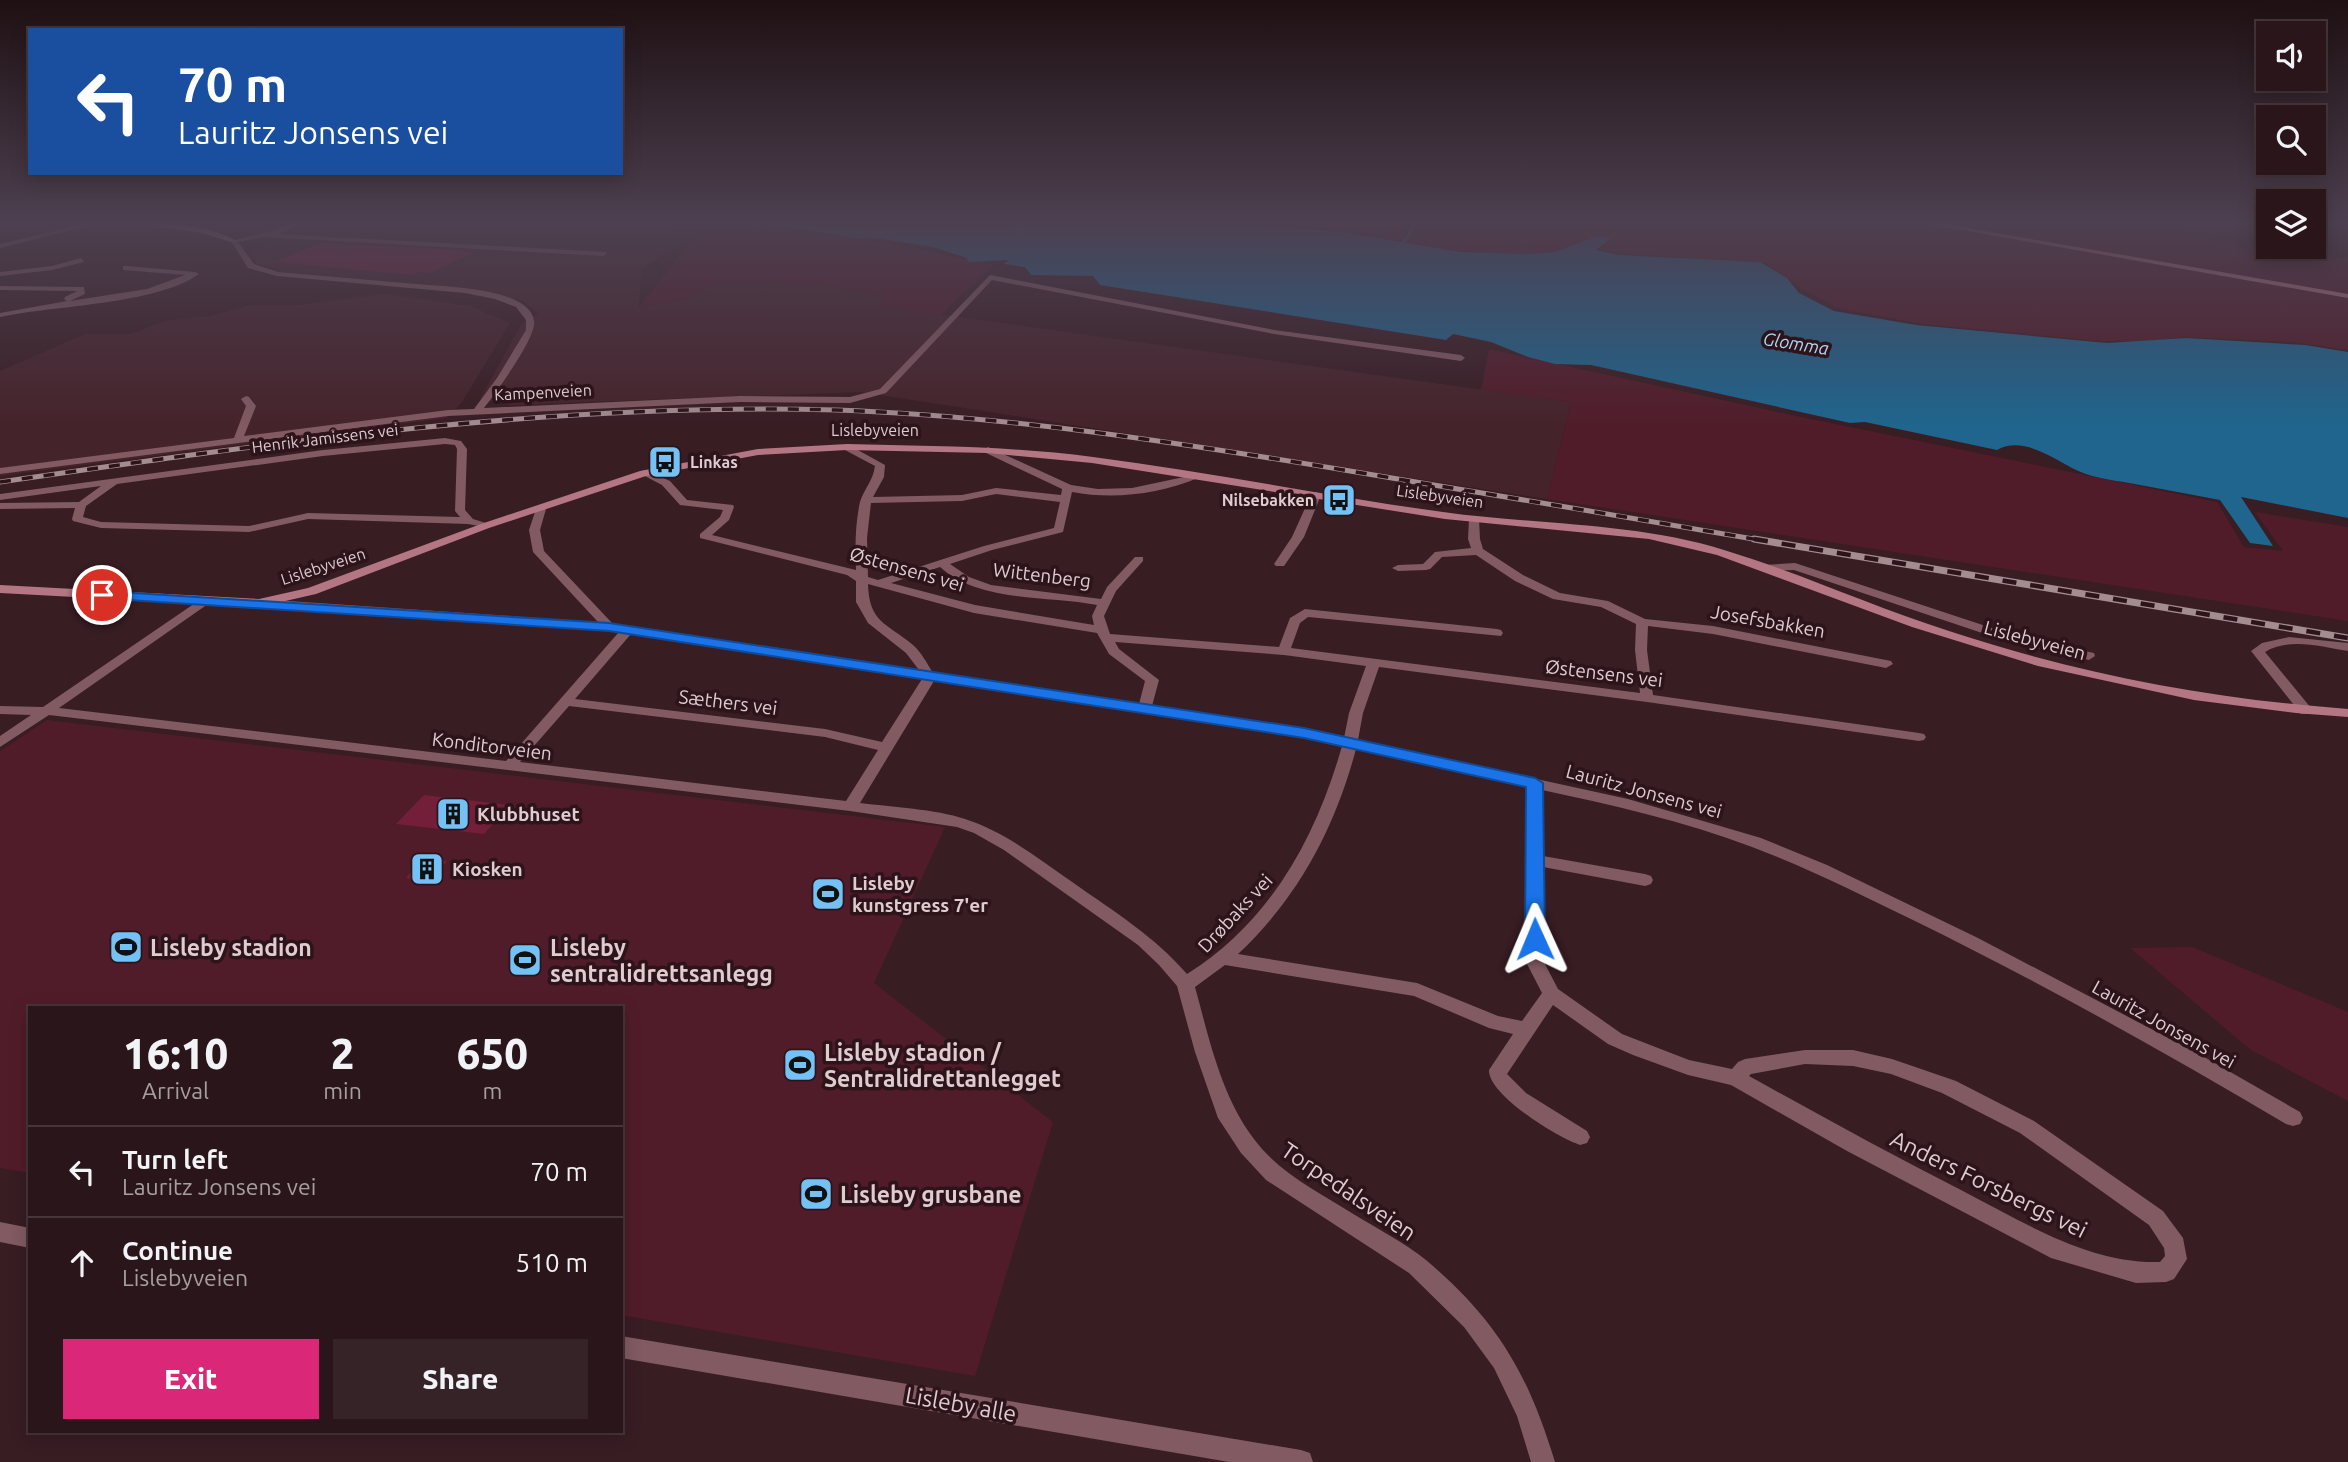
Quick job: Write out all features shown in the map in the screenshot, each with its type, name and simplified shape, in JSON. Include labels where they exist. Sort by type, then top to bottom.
[{"type":"street","points":[[56,304],[81,290]]},
{"type":"street","points":[[0,315],[148,290]]},
{"type":"street","points":[[456,290],[496,297],[520,306],[532,322],[501,379],[477,411]]},
{"type":"street","name":"Kampenveien","points":[[0,471],[239,438],[477,411],[740,400],[850,400],[883,391],[977,290]]},
{"type":"street","name":"Kampenveien","points":[[1062,290],[1274,332],[1461,358]]},
{"type":"street","points":[[2315,290],[2348,296]]},
{"type":"street","points":[[239,438],[251,406],[246,399]]},
{"type":"street","name":"Henrik Jamissens vei","points":[[0,498],[323,453],[445,440],[457,443],[462,449],[458,498],[460,511],[469,521]]},
{"type":"street","points":[[847,447],[880,464],[879,477],[866,500],[861,538],[862,602],[872,620],[911,650],[930,677],[884,747],[850,806]]},
{"type":"street","name":"Lislebyveien","points":[[0,589],[259,603],[312,591],[485,526],[644,473],[758,452],[847,447],[988,450],[1092,460],[1474,519],[1661,538],[1720,552],[1943,634],[2034,661],[2128,684],[2219,701],[2348,713]]},
{"type":"street","points":[[988,450],[1066,494]]},
{"type":"street","name":"Østensens vei","points":[[644,473],[666,483],[684,503],[729,507],[725,518],[704,536],[851,572],[861,579],[974,609],[1103,633],[1284,651],[1647,698],[1919,737]]},
{"type":"street","points":[[866,500],[962,498],[996,491],[1099,493],[1172,484],[1194,476]]},
{"type":"street","name":"Henrik Jamissens vei","points":[[81,505],[114,482]]},
{"type":"street","points":[[880,583],[941,562],[1059,530],[1066,494]]},
{"type":"street","points":[[1280,564],[1297,538],[1316,495]]},
{"type":"street","points":[[0,506],[81,505],[77,519],[101,525],[249,529],[308,516],[469,521],[485,526]]},
{"type":"street","points":[[541,509],[534,527],[533,541],[538,552],[609,627]]},
{"type":"street","points":[[1398,568],[1426,567],[1438,554],[1478,551],[1474,539],[1474,519]]},
{"type":"street","name":"Josefsbakken","points":[[1478,551],[1547,593],[1604,604],[1642,622],[1713,630],[1886,664]]},
{"type":"street","name":"Wittenberg","points":[[1103,633],[1098,616],[1103,603],[1139,559]]},
{"type":"street","name":"Wittenberg","points":[[941,562],[958,577],[981,587],[1075,597],[1103,603]]},
{"type":"street","name":"Lislebyveien","points":[[1764,568],[1795,566],[2013,639],[2088,656]]},
{"type":"street","points":[[0,743],[204,601]]},
{"type":"street","name":"Lauritz Jonsens vei","points":[[259,603],[609,627],[1304,733],[1628,804],[1755,842],[1821,869],[2021,968],[2192,1059],[2293,1118]]},
{"type":"street","points":[[1284,651],[1294,621],[1305,613],[1497,633]]},
{"type":"street","points":[[1642,622],[1641,650],[1647,698]]},
{"type":"street","points":[[509,767],[627,631]]},
{"type":"street","points":[[1103,633],[1121,657],[1149,675],[1152,680],[1144,709]]},
{"type":"street","points":[[2306,711],[2258,651],[2266,644],[2293,641],[2348,647]]},
{"type":"street","name":"Drøbaks vei","points":[[1185,984],[1202,975],[1270,908],[1308,854],[1319,833],[1350,744],[1356,714],[1374,663]]},
{"type":"street","name":"Sæthers vei","points":[[567,702],[825,733],[884,747]]},
{"type":"street","name":"Konditorveien","points":[[0,710],[47,711],[850,806],[959,822],[979,829]]},
{"type":"street","name":"Anders Forsbergs vei","points":[[1535,783],[1536,964],[1551,994],[1590,1024],[1640,1050],[1678,1064],[1736,1078],[1854,1145],[2059,1251],[2136,1273],[2166,1272],[2176,1259],[2175,1245],[2156,1218],[2027,1127],[1949,1087],[1892,1067],[1853,1058],[1805,1057],[1745,1067],[1736,1078]]},
{"type":"street","name":"Torpedalsveien","points":[[979,829],[1010,846],[1144,941],[1165,960],[1185,984],[1204,1052],[1228,1118],[1248,1147],[1273,1174],[1418,1266],[1472,1319],[1502,1360],[1528,1413],[1543,1462]]},
{"type":"street","points":[[1534,860],[1645,880]]},
{"type":"street","points":[[1221,958],[1417,990],[1495,1023],[1524,1028]]},
{"type":"street","points":[[1551,994],[1524,1028],[1499,1070],[1501,1082],[1519,1100],[1580,1137]]},
{"type":"street","points":[[0,1232],[28,1238]]},
{"type":"street","name":"Lisleby alle","points":[[623,1347],[1301,1462]]},
{"type":"shaded area","points":[[483,290],[640,290],[639,307],[691,298],[702,290],[851,290],[886,297],[880,306],[1571,402],[1547,499],[861,392],[510,405],[480,399],[522,323],[538,314],[523,301]]},
{"type":"shaded area","points":[[652,290],[702,290],[691,298],[639,307]]},
{"type":"shaded area","points":[[851,290],[967,290],[941,315],[879,306],[886,297]]},
{"type":"shaded area","points":[[1805,290],[2348,290],[2348,350],[2292,342],[2183,337],[2153,341],[2098,341],[1923,324],[1837,308]]},
{"type":"shaded area","points":[[385,294],[470,306],[510,323],[462,402],[447,418],[0,476],[0,371],[85,334],[131,334],[164,321],[210,316],[251,305],[297,305]]},
{"type":"shaded area","points":[[1489,349],[1801,417],[2217,502],[2244,547],[2283,551],[2255,512],[2348,527],[2348,621],[1547,499],[1571,402],[1481,390]]},
{"type":"shaded area","name":"Lisleby stadion / Sentralidrettanlegget","points":[[47,720],[945,827],[874,983],[1053,1122],[975,1376],[623,1315],[623,1006],[28,1006],[28,1173],[0,1168],[0,751]]},
{"type":"shaded area","points":[[2192,947],[2348,1012],[2348,1101],[2251,1050],[2130,948]]},
{"type":"water","name":"Glomma","points":[[1133,290],[1797,290],[1834,311],[1916,325],[2107,343],[2186,338],[2305,345],[2348,352],[2348,518],[2241,497],[2273,546],[2250,543],[2220,500],[2092,476],[2026,447],[2016,445],[1997,450],[1865,422],[1850,423],[1591,365],[1555,364],[1528,357],[1491,342],[1453,334],[1446,340]]},
{"type":"building","name":"Klubbhuset","points":[[424,795],[509,805],[484,834],[396,824]]},
{"type":"building","name":"Kiosken","points":[[424,858],[447,861],[429,881],[406,878]]},
{"type":"railway","points":[[0,482],[312,440],[521,419],[626,412],[836,410],[965,418],[1158,441],[1765,541]]},
{"type":"railway","points":[[1754,539],[2348,638]]},
{"type":"place","name":"Linkas","points":[[665,462]]},
{"type":"place","name":"Nilsebakken","points":[[1339,500]]},
{"type":"place","name":"Klubbhuset","points":[[453,814]]},
{"type":"place","name":"Kiosken","points":[[427,869]]},
{"type":"place","name":"Lisleby kunstgress 7'er","points":[[828,894]]},
{"type":"place","name":"Lisleby stadion","points":[[126,947]]},
{"type":"place","name":"Lisleby sentralidrettsanlegg","points":[[525,960]]},
{"type":"place","name":"Lisleby stadion / Sentralidrettanlegget","points":[[800,1065]]},
{"type":"place","name":"Lisleby grusbane","points":[[816,1194]]},
{"type":"route","points":[[102,595],[609,627],[1304,733],[1535,783],[1535,939]]}]
